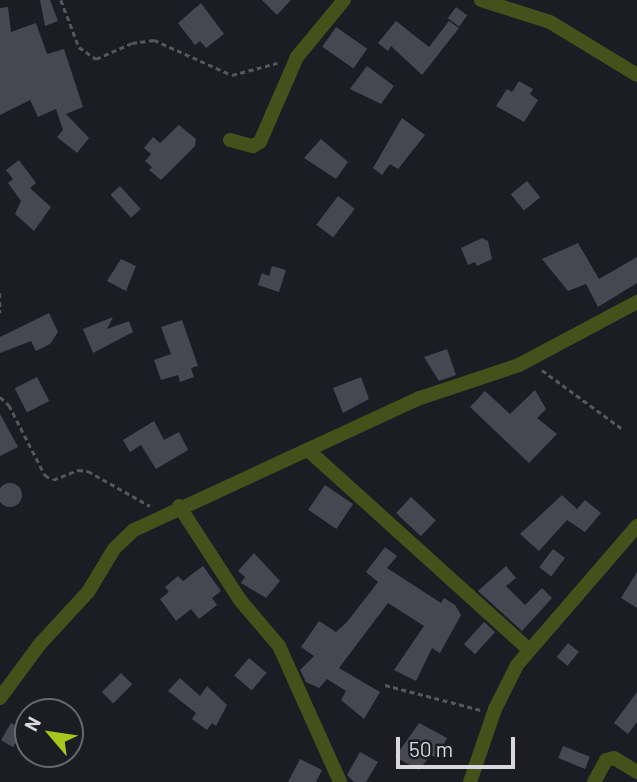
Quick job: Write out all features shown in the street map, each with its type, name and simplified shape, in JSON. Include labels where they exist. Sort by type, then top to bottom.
[{"type":"street","points":[[230,140],[253,146],[260,142],[297,57],[344,0]]},
{"type":"street","points":[[481,0],[550,22],[637,75]]},
{"type":"street","points":[[0,698],[40,644],[88,592],[114,549],[162,513],[420,398],[522,363],[637,302]]},
{"type":"street","points":[[308,450],[528,649]]},
{"type":"street","points":[[178,506],[240,600],[284,655],[340,782]]},
{"type":"street","points":[[470,782],[495,709],[528,649],[637,526]]},
{"type":"street","points":[[594,782],[606,760],[614,758],[637,772]]},
{"type":"path","points":[[61,0],[79,47],[96,59],[132,43],[154,40],[232,75],[297,57]]},
{"type":"path","points":[[0,293],[0,313]]},
{"type":"path","points":[[522,363],[558,379],[624,430]]},
{"type":"path","points":[[0,397],[9,405],[45,475],[53,480],[78,470],[88,471],[162,513]]},
{"type":"path","points":[[385,685],[414,689],[474,709],[495,709]]},
{"type":"building","points":[[40,0],[50,0],[58,21],[45,26]]},
{"type":"building","points":[[262,0],[291,0],[277,15]]},
{"type":"building","points":[[201,3],[224,34],[206,48],[200,41],[195,45],[178,23]]},
{"type":"building","points":[[8,7],[11,32],[36,23],[47,54],[64,49],[83,107],[66,114],[89,138],[77,153],[57,137],[63,130],[56,109],[38,117],[30,100],[0,115],[0,8]]},
{"type":"building","points":[[456,7],[467,15],[459,27],[448,18]]},
{"type":"building","points":[[396,21],[429,47],[449,21],[459,28],[422,75],[391,46],[388,51],[378,43]]},
{"type":"building","points":[[336,27],[367,49],[353,68],[322,47]]},
{"type":"building","points":[[367,66],[394,86],[381,104],[350,89]]},
{"type":"building","points":[[519,81],[533,89],[530,94],[538,100],[524,122],[496,106],[507,89],[512,92]]},
{"type":"building","points":[[402,118],[425,135],[398,169],[390,164],[382,175],[373,168]]},
{"type":"building","points":[[179,125],[196,139],[195,146],[161,180],[149,170],[152,167],[145,161],[151,154],[144,148],[153,137],[160,143]]},
{"type":"building","points":[[321,139],[348,162],[336,179],[304,158]]},
{"type":"building","points":[[19,160],[36,183],[30,188],[51,207],[34,231],[15,214],[21,201],[8,183],[13,179],[6,170]]},
{"type":"building","points":[[527,181],[540,197],[524,211],[511,194]]},
{"type":"building","points":[[120,186],[141,209],[131,218],[110,195]]},
{"type":"building","points":[[338,196],[355,209],[333,237],[316,225]]},
{"type":"building","points":[[482,238],[488,241],[492,259],[477,266],[475,262],[468,265],[461,248]]},
{"type":"building","points":[[578,243],[599,279],[637,257],[637,283],[598,307],[586,284],[568,291],[542,259]]},
{"type":"building","points":[[121,259],[136,266],[126,291],[107,281]]},
{"type":"building","points":[[272,266],[286,270],[279,292],[258,285],[262,273],[269,276]]},
{"type":"building","points":[[49,313],[58,332],[50,344],[36,351],[31,341],[0,353],[0,337]]},
{"type":"building","points":[[113,317],[107,329],[129,321],[133,332],[93,353],[83,329]]},
{"type":"building","points":[[182,320],[198,366],[191,368],[194,377],[180,382],[178,375],[161,380],[154,360],[171,354],[161,327]]},
{"type":"building","points":[[447,349],[456,375],[439,381],[424,357]]},
{"type":"building","points":[[37,377],[49,401],[27,412],[15,388]]},
{"type":"building","points":[[361,377],[369,399],[343,413],[333,388]]},
{"type":"building","points":[[535,390],[546,409],[537,418],[557,434],[529,463],[470,407],[485,391],[510,414]]},
{"type":"building","points":[[0,414],[18,447],[0,456]]},
{"type":"building","points":[[154,421],[164,440],[179,432],[188,450],[156,469],[141,445],[130,452],[123,440]]},
{"type":"building","points":[[10,483],[21,490],[22,495],[15,506],[10,507],[-1,500],[-2,495],[5,484]]},
{"type":"building","points":[[325,485],[353,504],[336,529],[308,510]]},
{"type":"building","points":[[562,495],[577,509],[585,500],[601,513],[585,532],[567,520],[539,551],[520,534]]},
{"type":"building","points":[[411,497],[436,520],[421,536],[396,513]]},
{"type":"building","points":[[385,547],[397,556],[387,568],[441,603],[444,598],[455,605],[461,615],[440,653],[432,648],[416,681],[394,670],[424,626],[388,603],[339,668],[380,692],[364,719],[341,700],[346,691],[327,679],[319,688],[306,682],[300,670],[314,656],[301,647],[319,621],[336,632],[347,622],[378,582],[366,572]]},
{"type":"building","points":[[553,549],[565,558],[551,576],[539,567]]},
{"type":"building","points":[[254,553],[280,581],[266,598],[241,583],[245,577],[238,571]]},
{"type":"building","points":[[203,566],[221,591],[212,598],[217,605],[199,619],[191,609],[176,621],[160,599],[169,592],[165,587],[178,576],[183,581]]},
{"type":"building","points":[[506,566],[516,578],[506,586],[525,605],[542,588],[552,598],[522,631],[478,591]]},
{"type":"building","points":[[637,572],[637,608],[621,598]]},
{"type":"building","points":[[484,622],[495,632],[475,654],[464,644]]},
{"type":"building","points":[[568,643],[579,652],[568,666],[557,657]]},
{"type":"building","points":[[249,658],[267,673],[252,690],[234,676]]},
{"type":"building","points":[[121,673],[132,684],[113,703],[102,692]]},
{"type":"building","points":[[180,678],[200,696],[207,686],[227,705],[216,726],[212,723],[207,730],[192,719],[196,713],[168,691]]},
{"type":"building","points":[[637,692],[637,722],[628,734],[614,723]]},
{"type":"building","points":[[11,723],[14,725],[13,747],[1,740]]},
{"type":"building","points":[[419,723],[447,738],[437,758],[431,755],[419,770],[395,757]]},
{"type":"building","points":[[563,746],[590,757],[585,769],[558,758]]},
{"type":"building","points":[[360,752],[378,762],[366,782],[354,782],[347,775]]},
{"type":"building","points":[[300,759],[322,770],[316,782],[288,782]]}]
